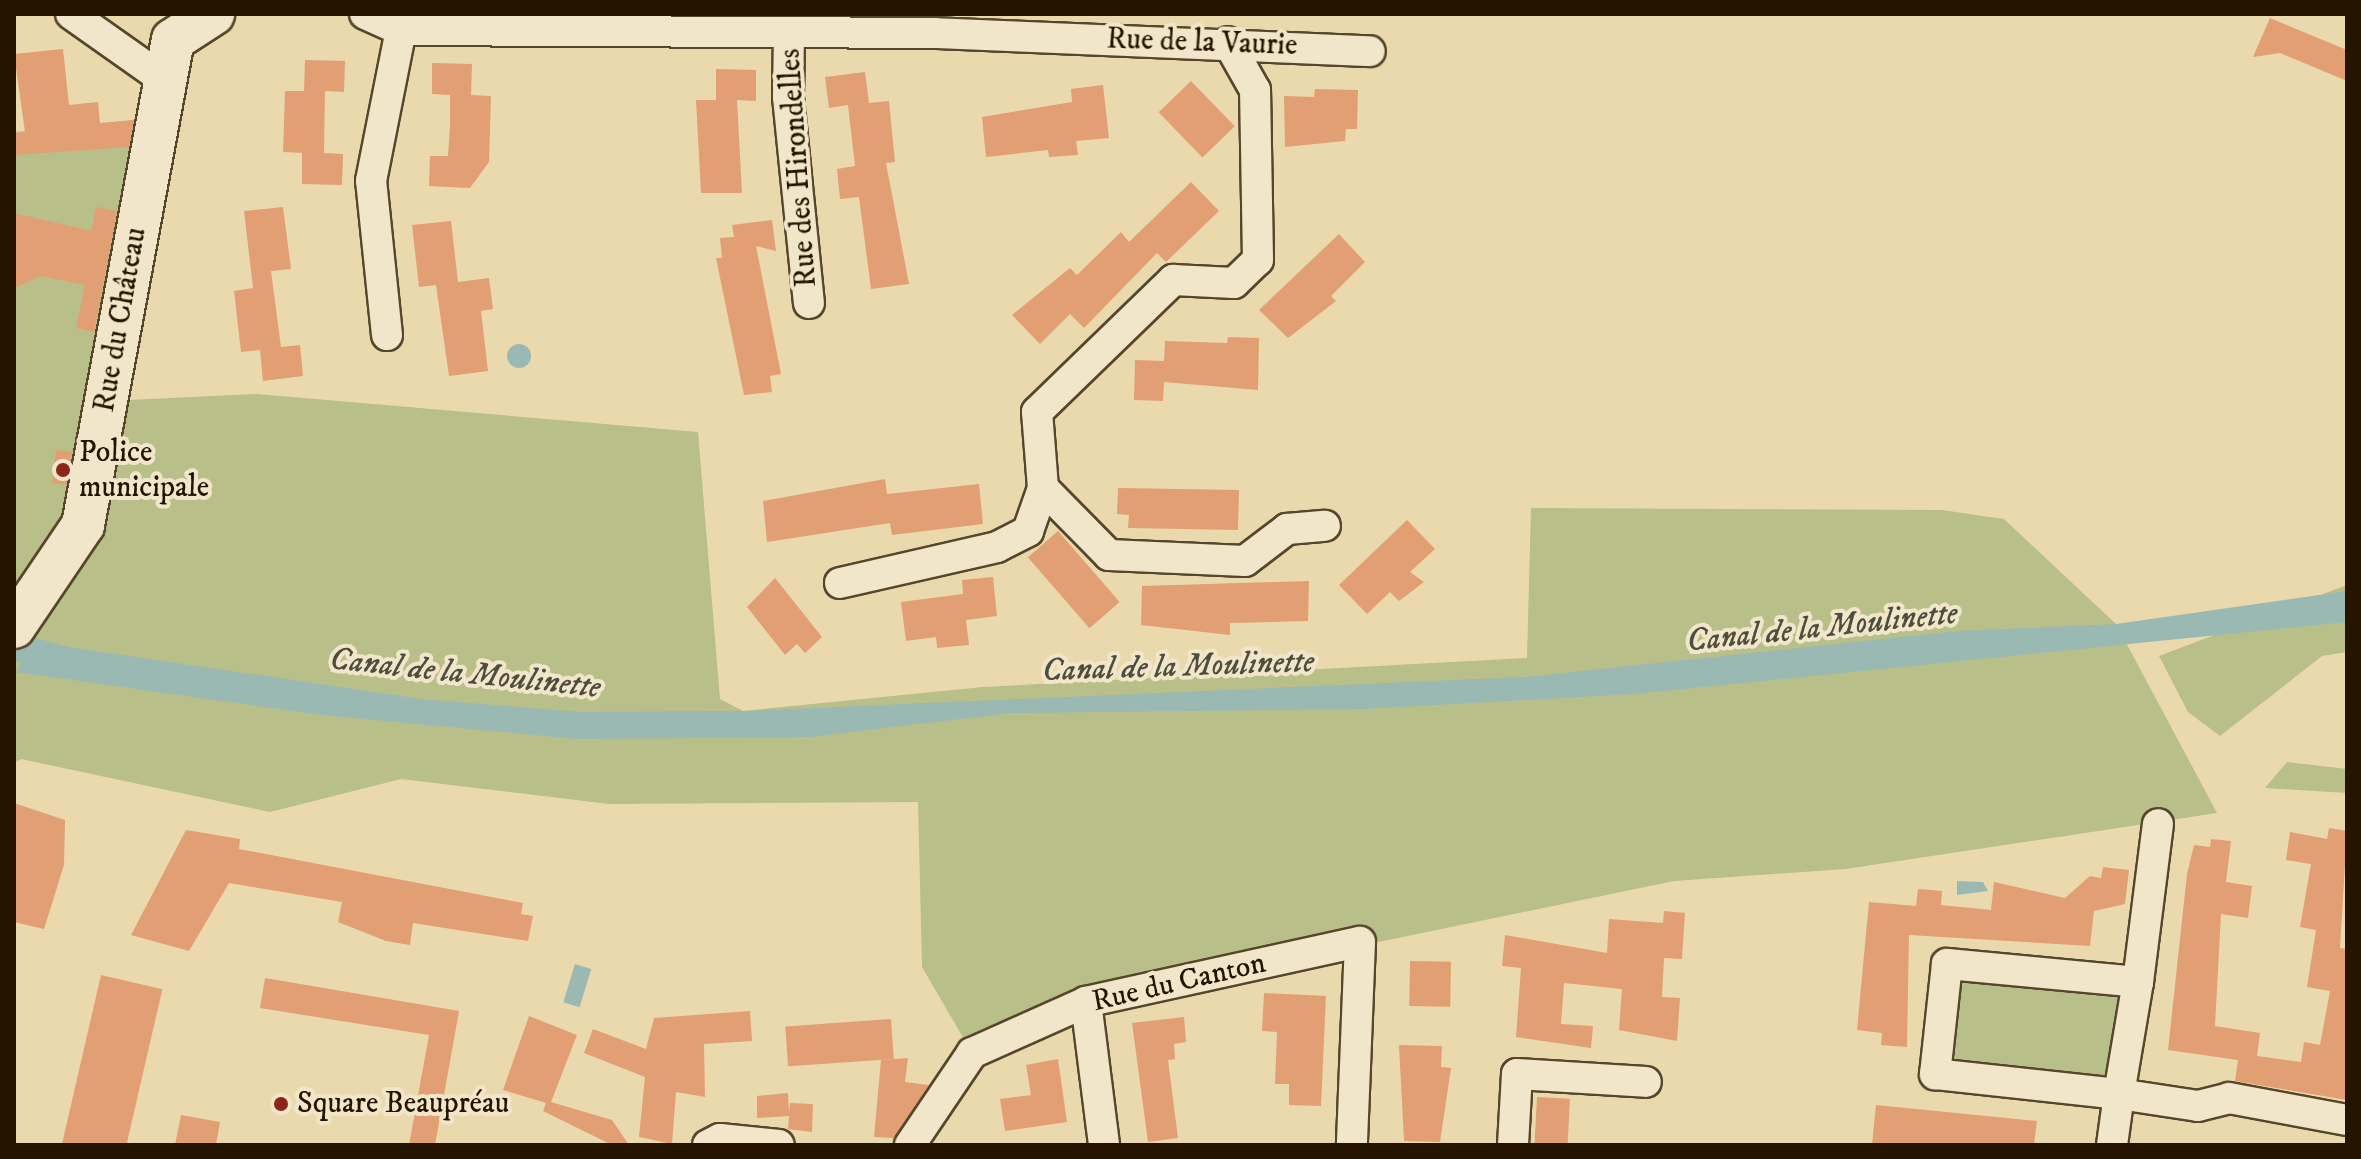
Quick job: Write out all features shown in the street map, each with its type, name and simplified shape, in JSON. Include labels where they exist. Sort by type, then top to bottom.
[{"type":"street","points":[[71,14],[163,79]]},
{"type":"street","name":"Rue du Château","points":[[21,617],[83,525],[163,79],[173,40],[213,14]]},
{"type":"street","name":"Rue de la Vaurie","points":[[365,14],[401,30],[789,33],[1228,42],[1370,51]]},
{"type":"street","points":[[387,335],[371,181],[401,30]]},
{"type":"street","name":"Rue des Hirondelles","points":[[789,33],[788,97],[809,303]]},
{"type":"street","points":[[840,583],[997,547],[1028,531],[1043,488],[1037,412],[1173,280],[1234,283],[1258,260],[1255,90],[1228,42]]},
{"type":"street","points":[[1043,488],[1109,555],[1245,561],[1287,529],[1325,526]]},
{"type":"street","points":[[2112,1145],[2138,982],[2158,824]]},
{"type":"street","name":"Rue du Canton","points":[[910,1145],[972,1053],[1086,1002],[1360,942],[1352,1145]]},
{"type":"street","points":[[2138,982],[1947,964],[1935,1074],[2198,1106],[2229,1098],[2347,1120]]},
{"type":"street","points":[[1086,1002],[1104,1145]]},
{"type":"street","points":[[1513,1145],[1517,1074],[1646,1082]]},
{"type":"street","points":[[708,1145],[720,1139],[779,1145]]},
{"type":"green space","points":[[155,118],[107,401],[257,394],[698,432],[720,699],[743,711],[983,687],[1527,658],[1531,508],[1942,510],[2004,519],[2116,624],[2217,813],[1846,869],[1674,881],[1084,1003],[972,1053],[922,967],[918,802],[609,804],[401,779],[270,812],[21,759],[14,763],[14,132]]},
{"type":"green space","points":[[2347,585],[2347,652],[2322,656],[2220,736],[2188,712],[2159,656]]},
{"type":"green space","points":[[2287,762],[2347,769],[2347,793],[2265,788]]},
{"type":"green space","points":[[1947,964],[2138,981],[2129,1091],[1937,1075]]},
{"type":"water","points":[[519,344],[528,347],[531,356],[528,365],[519,368],[510,365],[507,356],[510,347]]},
{"type":"water","points":[[2347,591],[2347,622],[1634,694],[1363,709],[1011,713],[809,737],[577,739],[322,715],[16,672],[35,642],[421,699],[581,712],[743,711],[1525,677],[1958,631],[2116,624]]},
{"type":"water","points":[[1957,881],[1983,882],[1988,891],[1957,895]]},
{"type":"water","points":[[575,964],[591,969],[580,1007],[563,1002]]},
{"type":"building","points":[[2270,18],[2347,50],[2347,81],[2280,53],[2253,57]]},
{"type":"building","points":[[63,49],[69,105],[98,102],[100,123],[134,120],[129,147],[14,155],[14,133],[25,132],[14,54]]},
{"type":"building","points":[[305,60],[345,61],[344,92],[325,91],[324,153],[343,154],[342,185],[302,184],[302,153],[283,152],[285,91],[304,91]]},
{"type":"building","points":[[432,63],[472,64],[471,95],[491,96],[489,162],[470,188],[429,186],[430,156],[448,156],[450,125],[450,95],[432,94]]},
{"type":"building","points":[[716,69],[756,70],[756,101],[737,100],[742,193],[701,193],[696,100],[716,100]]},
{"type":"building","points":[[865,72],[869,103],[889,101],[895,162],[886,163],[909,284],[871,289],[859,197],[840,199],[837,169],[855,166],[848,105],[829,108],[825,77]]},
{"type":"building","points":[[1191,81],[1235,126],[1202,158],[1159,112]]},
{"type":"building","points":[[1103,85],[1109,138],[1076,141],[1078,155],[1049,157],[1048,150],[986,157],[982,117],[1072,102],[1071,89]]},
{"type":"building","points":[[1315,89],[1358,90],[1357,129],[1346,129],[1345,141],[1285,147],[1284,96],[1314,97]]},
{"type":"building","points":[[1191,182],[1219,211],[1166,262],[1157,253],[1084,328],[1070,314],[1040,344],[1012,315],[1070,268],[1077,275],[1121,232],[1129,242]]},
{"type":"building","points":[[96,207],[117,211],[94,332],[76,328],[85,285],[41,276],[14,288],[14,213],[91,231]]},
{"type":"building","points":[[283,207],[291,269],[271,271],[281,347],[300,345],[303,376],[263,381],[260,350],[241,352],[234,291],[253,288],[244,211]]},
{"type":"building","points":[[772,220],[776,251],[756,246],[781,374],[770,376],[772,392],[744,395],[716,258],[722,258],[720,238],[734,237],[732,225]]},
{"type":"building","points":[[451,221],[458,282],[489,278],[493,309],[481,311],[488,371],[449,376],[436,285],[419,287],[412,225]]},
{"type":"building","points":[[1339,234],[1365,262],[1331,296],[1336,301],[1288,338],[1259,310]]},
{"type":"building","points":[[1228,337],[1259,338],[1258,390],[1164,382],[1163,401],[1134,400],[1135,360],[1164,361],[1165,341],[1227,343]]},
{"type":"building","points":[[56,450],[72,452],[68,485],[52,483]]},
{"type":"building","points":[[885,479],[887,494],[979,484],[983,524],[892,535],[890,523],[767,542],[763,501]]},
{"type":"building","points":[[1118,488],[1239,490],[1238,530],[1128,528],[1129,515],[1117,514]]},
{"type":"building","points":[[1407,520],[1435,549],[1410,572],[1424,582],[1399,601],[1390,592],[1367,614],[1339,585]]},
{"type":"building","points":[[1058,531],[1120,602],[1089,628],[1028,557]]},
{"type":"building","points":[[993,577],[997,616],[966,620],[969,645],[937,648],[936,637],[906,641],[901,602],[963,594],[962,580]]},
{"type":"building","points":[[775,578],[822,637],[805,653],[797,644],[785,655],[747,607]]},
{"type":"building","points":[[1309,581],[1308,621],[1230,623],[1230,635],[1141,625],[1142,586]]},
{"type":"building","points":[[14,803],[65,820],[64,865],[44,929],[14,922]]},
{"type":"building","points":[[2329,828],[2347,831],[2340,948],[2347,949],[2347,1100],[2235,1081],[2238,1060],[2168,1050],[2187,874],[2194,845],[2210,847],[2211,839],[2231,841],[2226,882],[2252,886],[2248,918],[2221,914],[2215,1026],[2260,1033],[2257,1056],[2301,1062],[2304,1042],[2320,1045],[2330,991],[2307,987],[2316,930],[2300,927],[2311,864],[2286,860],[2290,832],[2327,839]]},
{"type":"building","points":[[186,830],[240,839],[239,849],[523,903],[521,914],[533,916],[528,941],[413,923],[410,945],[386,941],[338,922],[342,902],[229,883],[189,951],[131,935]]},
{"type":"building","points":[[2103,867],[2129,870],[2125,904],[2094,911],[2090,946],[1909,935],[1907,1047],[1881,1045],[1882,1033],[1857,1030],[1869,902],[1916,906],[1918,889],[1942,891],[1941,905],[1991,910],[1994,882],[2065,898],[2090,876],[2101,878]]},
{"type":"building","points":[[1664,911],[1685,913],[1682,959],[1664,958],[1662,997],[1680,998],[1677,1041],[1619,1030],[1622,989],[1564,983],[1561,1024],[1593,1026],[1591,1048],[1516,1037],[1521,968],[1502,966],[1505,935],[1607,953],[1609,919],[1663,923]]},
{"type":"building","points":[[1410,961],[1451,962],[1450,1007],[1409,1006]]},
{"type":"building","points":[[101,975],[162,989],[126,1145],[62,1144]]},
{"type":"building","points":[[265,978],[459,1011],[435,1145],[409,1145],[429,1035],[260,1008]]},
{"type":"building","points":[[1264,993],[1326,996],[1321,1106],[1289,1105],[1289,1084],[1275,1084],[1277,1032],[1262,1031]]},
{"type":"building","points":[[750,1011],[752,1041],[704,1044],[705,1097],[676,1092],[672,1144],[639,1137],[645,1077],[584,1053],[593,1029],[646,1049],[654,1018]]},
{"type":"building","points":[[529,1016],[577,1035],[551,1102],[612,1120],[629,1145],[612,1145],[543,1111],[546,1103],[503,1090]]},
{"type":"building","points":[[1184,1017],[1186,1042],[1174,1044],[1175,1059],[1168,1060],[1178,1138],[1148,1142],[1132,1023]]},
{"type":"building","points":[[891,1019],[894,1059],[788,1066],[785,1026]]},
{"type":"building","points":[[1399,1045],[1442,1046],[1441,1067],[1451,1068],[1440,1142],[1404,1141]]},
{"type":"building","points":[[908,1058],[905,1082],[929,1085],[894,1138],[874,1137],[881,1060]]},
{"type":"building","points":[[1058,1059],[1067,1122],[1005,1131],[1000,1099],[1031,1095],[1026,1065]]},
{"type":"building","points":[[788,1093],[789,1113],[790,1103],[813,1104],[812,1132],[788,1129],[789,1116],[757,1118],[757,1096]]},
{"type":"building","points":[[1537,1097],[1570,1099],[1568,1145],[1534,1145]]},
{"type":"building","points":[[1876,1105],[2037,1121],[2034,1145],[1872,1145]]},
{"type":"building","points":[[181,1115],[220,1122],[216,1145],[175,1145]]},
{"type":"waterway","name":"Canal de la Moulinette","points":[[14,647],[63,660]]},
{"type":"place","name":"Police municipale","points":[[63,470]]},
{"type":"place","name":"Square Beaupréau","points":[[281,1104]]}]
